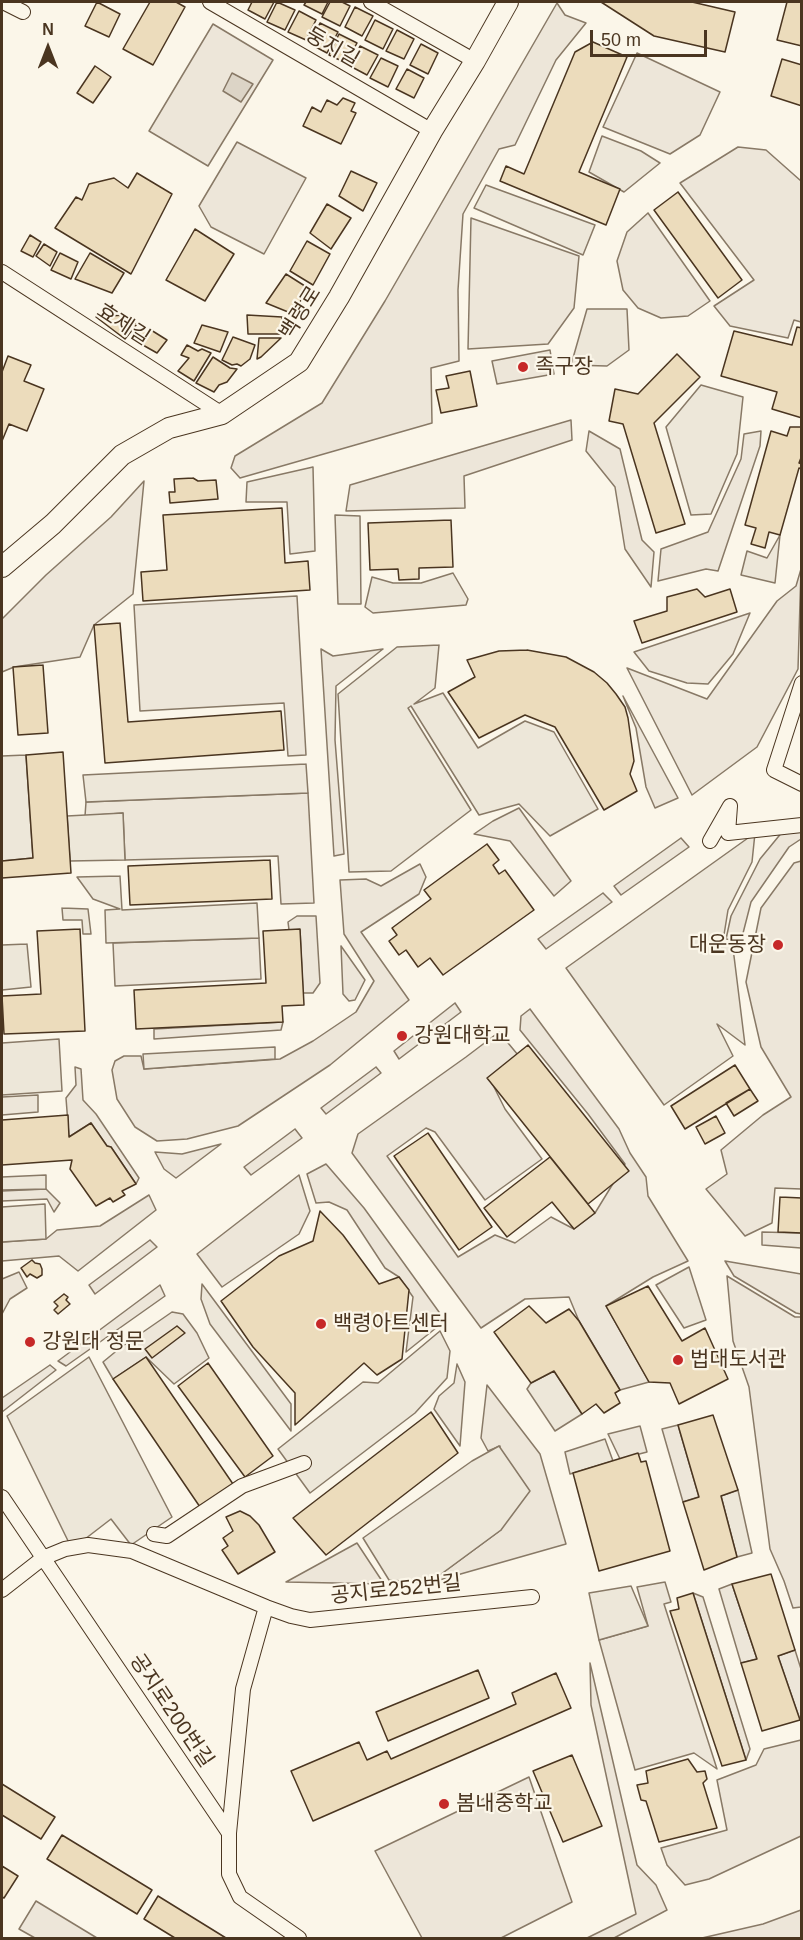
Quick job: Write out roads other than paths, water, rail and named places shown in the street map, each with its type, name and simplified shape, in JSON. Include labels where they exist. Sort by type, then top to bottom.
[{"type":"street","points":[[3,2],[23,12]]},
{"type":"street","name":"둥지길","points":[[213,2],[432,131]]},
{"type":"street","points":[[371,2],[475,61]]},
{"type":"street","name":"백령로","points":[[2,567],[53,524],[122,455],[169,428],[222,414],[299,362],[339,297],[432,131],[508,2]]},
{"type":"street","name":"효제길","points":[[2,272],[222,414]]},
{"type":"street","points":[[801,683],[774,770],[801,784]]},
{"type":"street","points":[[710,840],[730,806],[728,833],[801,825]]},
{"type":"street","points":[[154,1534],[167,1536],[242,1486],[304,1463]]},
{"type":"street","name":"공지로200번길","points":[[2,1497],[229,1833]]},
{"type":"street","name":"공지로252번길","points":[[2,1590],[43,1558],[65,1549],[88,1545],[132,1551],[266,1607],[310,1620],[532,1597]]},
{"type":"street","points":[[266,1607],[243,1689],[229,1833],[229,1874],[240,1897],[299,1938]]},
{"type":"place","name":"족구장","points":[[523,367]]},
{"type":"place","name":"대운동장","points":[[778,945]]},
{"type":"place","name":"강원대학교","points":[[402,1036]]},
{"type":"place","name":"백령아트센터","points":[[321,1324]]},
{"type":"place","name":"강원대 정문","points":[[30,1342]]},
{"type":"place","name":"법대도서관","points":[[678,1360]]},
{"type":"place","name":"봄내중학교","points":[[444,1804]]}]
